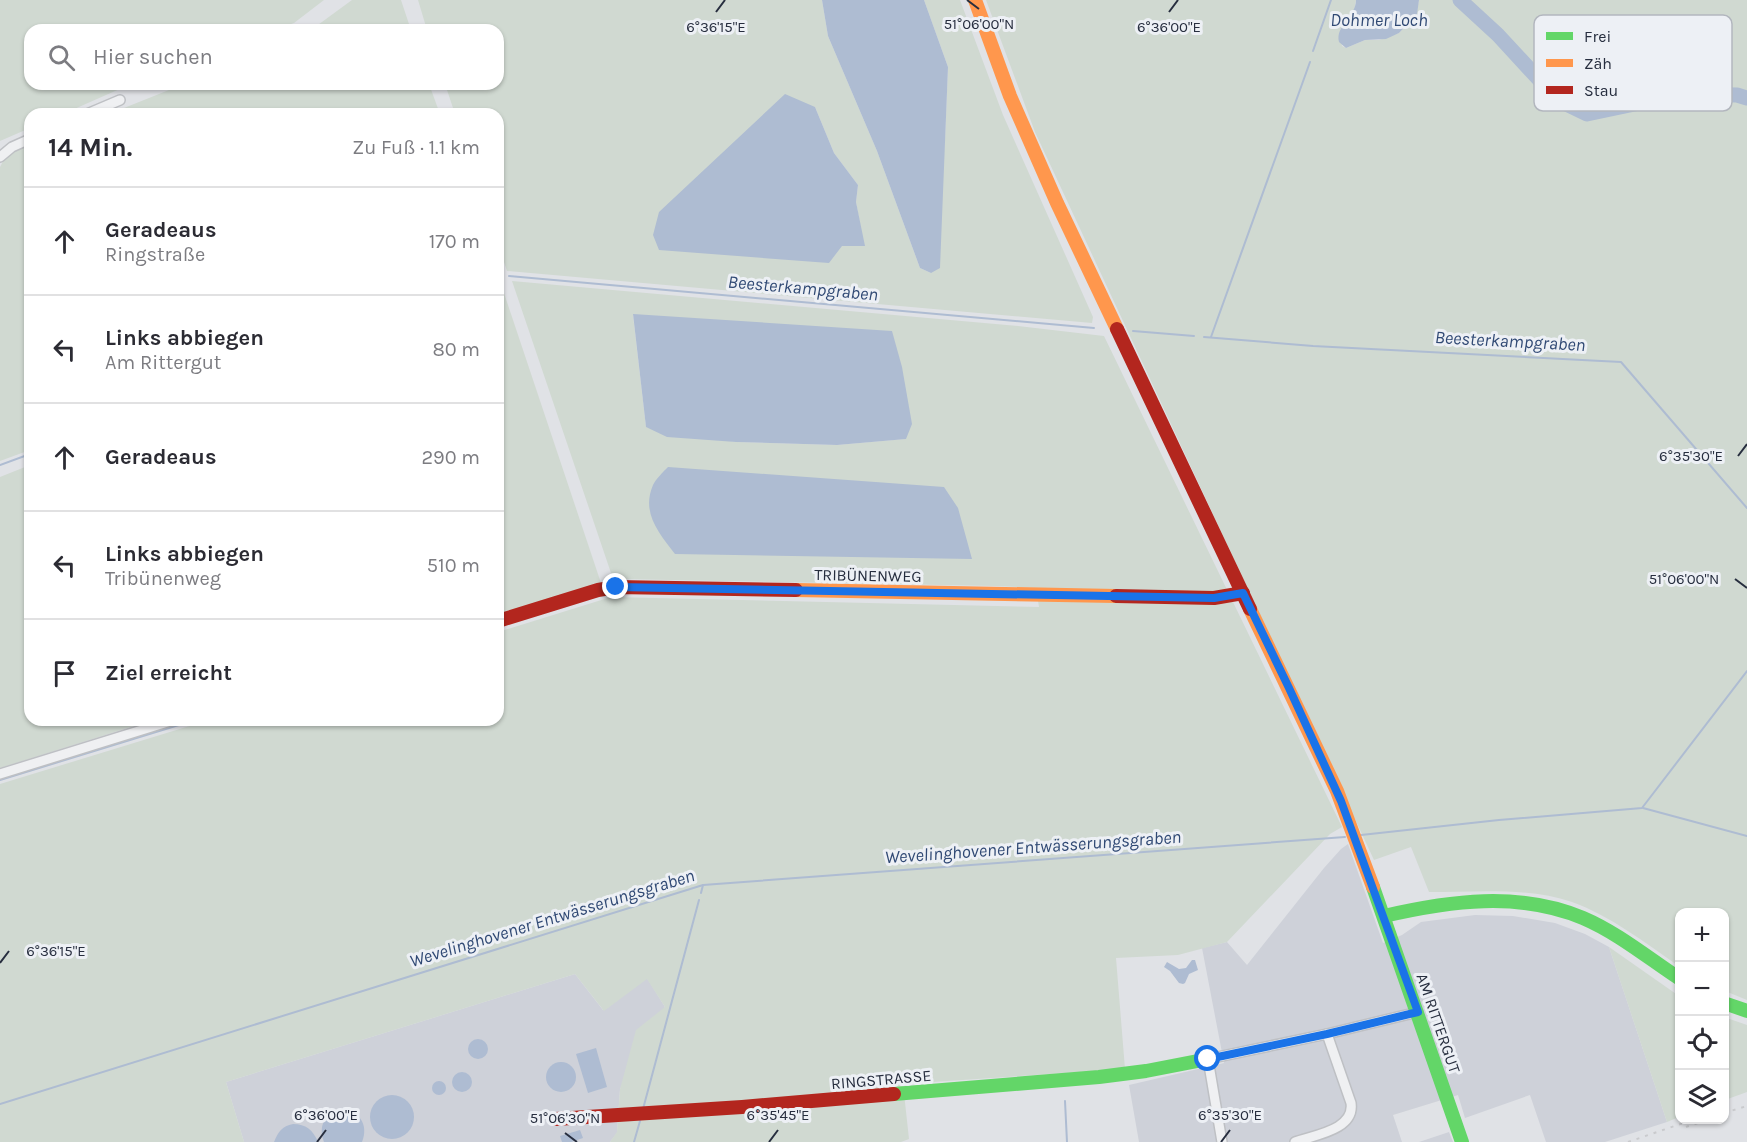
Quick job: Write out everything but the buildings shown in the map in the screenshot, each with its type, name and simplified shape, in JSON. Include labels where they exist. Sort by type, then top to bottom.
[{"type":"street","name":"AM RITTERGUT","points":[[975,0],[1010,96],[1062,214],[1332,780],[1384,916],[1462,1142]]},
{"type":"street","points":[[101,108],[120,100]]},
{"type":"street","points":[[0,157],[12,147],[24,142]]},
{"type":"street","name":"TRIBÜNENWEG","points":[[504,619],[612,587],[1214,598],[1243,593]]},
{"type":"street","points":[[0,774],[155,726]]},
{"type":"street","points":[[1384,916],[1438,904],[1471,901],[1506,902],[1545,907],[1576,916],[1598,926],[1675,976]]},
{"type":"street","points":[[1729,1005],[1747,1011]]},
{"type":"street","name":"RINGSTRASSE","points":[[556,1119],[742,1107],[1099,1077],[1208,1059],[1418,1012]]},
{"type":"street","points":[[1295,1142],[1341,1126],[1352,1111],[1327,1034]]},
{"type":"street","points":[[1208,1059],[1222,1142]]},
{"type":"shaded area","points":[[0,0],[324,0],[291,24],[24,24],[24,90],[117,90],[77,108],[24,108],[24,131],[0,141]]},
{"type":"shaded area","points":[[352,0],[401,0],[409,24],[319,24]]},
{"type":"shaded area","points":[[418,0],[822,0],[828,36],[877,151],[920,268],[931,273],[945,140],[948,67],[924,0],[960,0],[1003,115],[1093,317],[1092,323],[507,271],[504,262],[504,108],[453,108],[447,90],[504,90],[504,24],[425,24]],"holes":[[[815,107],[834,153],[858,185],[856,202],[864,246],[842,246]]]},
{"type":"shaded area","points":[[986,0],[1356,0],[1354,12],[1340,30],[1342,46],[1346,48],[1365,40],[1379,40],[1399,33],[1416,14],[1419,0],[1747,0],[1747,1000],[1729,993],[1729,908],[1675,908],[1675,963],[1614,922],[1572,902],[1519,892],[1429,892],[1411,847],[1374,860],[1035,132]]},
{"type":"shaded area","points":[[169,90],[431,90],[438,108],[124,108]]},
{"type":"shaded area","points":[[24,146],[24,452],[0,461],[0,167],[8,152]]},
{"type":"shaded area","points":[[512,281],[1018,326],[1104,336],[1342,827],[1330,834],[1227,942],[1178,955],[1116,958],[1125,1069],[903,1084],[909,1139],[901,1142],[610,1142],[617,1132],[620,1089],[636,1030],[665,1007],[647,979],[604,1011],[575,974],[226,1082],[244,1142],[0,1142],[0,784],[189,726],[504,726],[504,630],[611,597],[1039,607],[1036,588],[619,579],[611,573]],"holes":[[[633,315],[905,439],[837,445],[736,442],[646,427]]]},
{"type":"shaded area","points":[[504,293],[601,583],[504,613]]},
{"type":"shaded area","points":[[24,467],[24,726],[134,726],[0,768],[0,477]]},
{"type":"shaded area","points":[[1348,844],[1383,943],[1402,935],[1421,922],[1475,915],[1513,916],[1555,923],[1585,934],[1609,947],[1667,1122],[1605,1142],[1546,1142],[1530,1095],[1465,1118],[1458,1095],[1393,1115],[1402,1142],[1139,1142],[1129,1085],[1224,1063],[1202,948],[1227,942],[1247,965],[1324,868]]},
{"type":"shaded area","points":[[1609,947],[1675,993],[1675,1119],[1667,1122]]},
{"type":"shaded area","points":[[575,974],[603,1010],[647,978],[665,1007],[620,1089],[617,1133],[610,1142],[244,1142],[226,1082]]},
{"type":"shaded area","points":[[1729,1019],[1747,1025],[1747,1092],[1729,1099]]},
{"type":"shaded area","points":[[1449,1132],[1453,1142],[1419,1142]]},
{"type":"water","points":[[822,0],[924,0],[948,67],[940,268],[931,273],[920,268],[877,151],[828,36]]},
{"type":"water","name":"Dohmer Loch","points":[[1356,0],[1419,0],[1417,14],[1399,33],[1386,39],[1365,40],[1346,48],[1339,42],[1340,31],[1353,11]]},
{"type":"water","points":[[785,94],[815,107],[834,153],[858,185],[856,202],[865,246],[842,246],[829,263],[659,250],[653,235],[659,212]]},
{"type":"water","points":[[633,314],[892,331],[902,367],[912,424],[906,439],[837,445],[667,437],[646,427]]},
{"type":"water","points":[[668,467],[944,487],[958,508],[972,559],[675,554],[658,530],[650,514],[649,505],[653,485]]},
{"type":"water","points":[[1192,960],[1195,960],[1198,970],[1189,974],[1183,984],[1179,983],[1164,967],[1167,962],[1179,969],[1186,968]]},
{"type":"water","points":[[478,1039],[485,1042],[488,1049],[485,1056],[478,1059],[471,1056],[468,1049],[471,1042]]},
{"type":"water","points":[[596,1048],[607,1087],[588,1093],[576,1054]]},
{"type":"water","points":[[561,1062],[572,1066],[576,1077],[572,1088],[561,1092],[550,1088],[546,1077],[550,1066]]},
{"type":"water","points":[[462,1072],[469,1075],[472,1082],[469,1089],[462,1092],[455,1089],[452,1082],[455,1075]]},
{"type":"water","points":[[439,1081],[444,1083],[446,1088],[444,1093],[439,1095],[434,1093],[432,1088],[434,1083]]},
{"type":"water","points":[[392,1095],[408,1101],[414,1117],[408,1133],[392,1139],[376,1133],[370,1117],[376,1101]]},
{"type":"water","points":[[340,1109],[352,1112],[361,1119],[364,1129],[362,1142],[324,1142],[322,1126],[330,1114]]},
{"type":"water","points":[[293,1124],[308,1128],[318,1142],[274,1142],[281,1130]]},
{"type":"water","points":[[580,1130],[583,1138],[562,1142],[560,1136]]},
{"type":"waterway","points":[[1313,51],[1331,0]]},
{"type":"waterway","points":[[1460,0],[1498,35],[1534,74]]},
{"type":"waterway","points":[[1211,337],[1310,62]]},
{"type":"waterway","points":[[1732,95],[1747,98]]},
{"type":"waterway","points":[[1581,111],[1587,114],[1601,111]]},
{"type":"waterway","name":"Beesterkampgraben","points":[[509,276],[1094,328]]},
{"type":"waterway","name":"Beesterkampgraben","points":[[1133,331],[1194,336]]},
{"type":"waterway","name":"Beesterkampgraben","points":[[1204,337],[1313,346],[1621,362],[1747,508]]},
{"type":"waterway","name":"Beesterkampgraben","points":[[0,465],[24,456]]},
{"type":"waterway","name":"Wevelinghovener Entwässerungsgraben","points":[[1361,835],[1642,808],[1747,671]]},
{"type":"waterway","points":[[0,780],[176,726]]},
{"type":"waterway","points":[[1643,808],[1747,836]]},
{"type":"waterway","name":"Wevelinghovener Entwässerungsgraben","points":[[0,1104],[703,885],[1345,837]]},
{"type":"waterway","name":"Wevelinghovener Entwässerungsgraben","points":[[701,893],[703,885]]},
{"type":"waterway","points":[[643,1109],[699,900]]},
{"type":"waterway","points":[[1065,1101],[1067,1142]]},
{"type":"waterway","points":[[634,1142],[640,1121]]},
{"type":"railway","points":[[1729,1111],[1747,1106]]},
{"type":"railway","points":[[1628,1142],[1680,1124]]},
{"type":"railway","points":[[1686,1127],[1695,1124]]},
{"type":"traffic: fast","points":[[1373,887],[1462,1142]]},
{"type":"traffic: fast","points":[[1384,916],[1459,903],[1484,901],[1534,904],[1559,910],[1596,924],[1621,938],[1675,976]]},
{"type":"traffic: fast","points":[[1729,1005],[1747,1011]]},
{"type":"traffic: fast","points":[[894,1094],[1099,1077],[1208,1059]]},
{"type":"traffic: slow","points":[[975,0],[1010,96],[1057,203],[1117,329]]},
{"type":"traffic: slow","points":[[796,590],[1116,596]]},
{"type":"traffic: slow","points":[[1250,609],[1337,791],[1373,887]]},
{"type":"traffic: jam","points":[[1117,329],[1250,609]]},
{"type":"traffic: jam","points":[[504,619],[598,590],[616,587],[796,590]]},
{"type":"traffic: jam","points":[[1116,596],[1214,598],[1243,593]]},
{"type":"traffic: jam","points":[[556,1119],[894,1094]]},
{"type":"route","points":[[616,587],[1214,598],[1243,593],[1341,801],[1418,1012],[1208,1059]]}]
